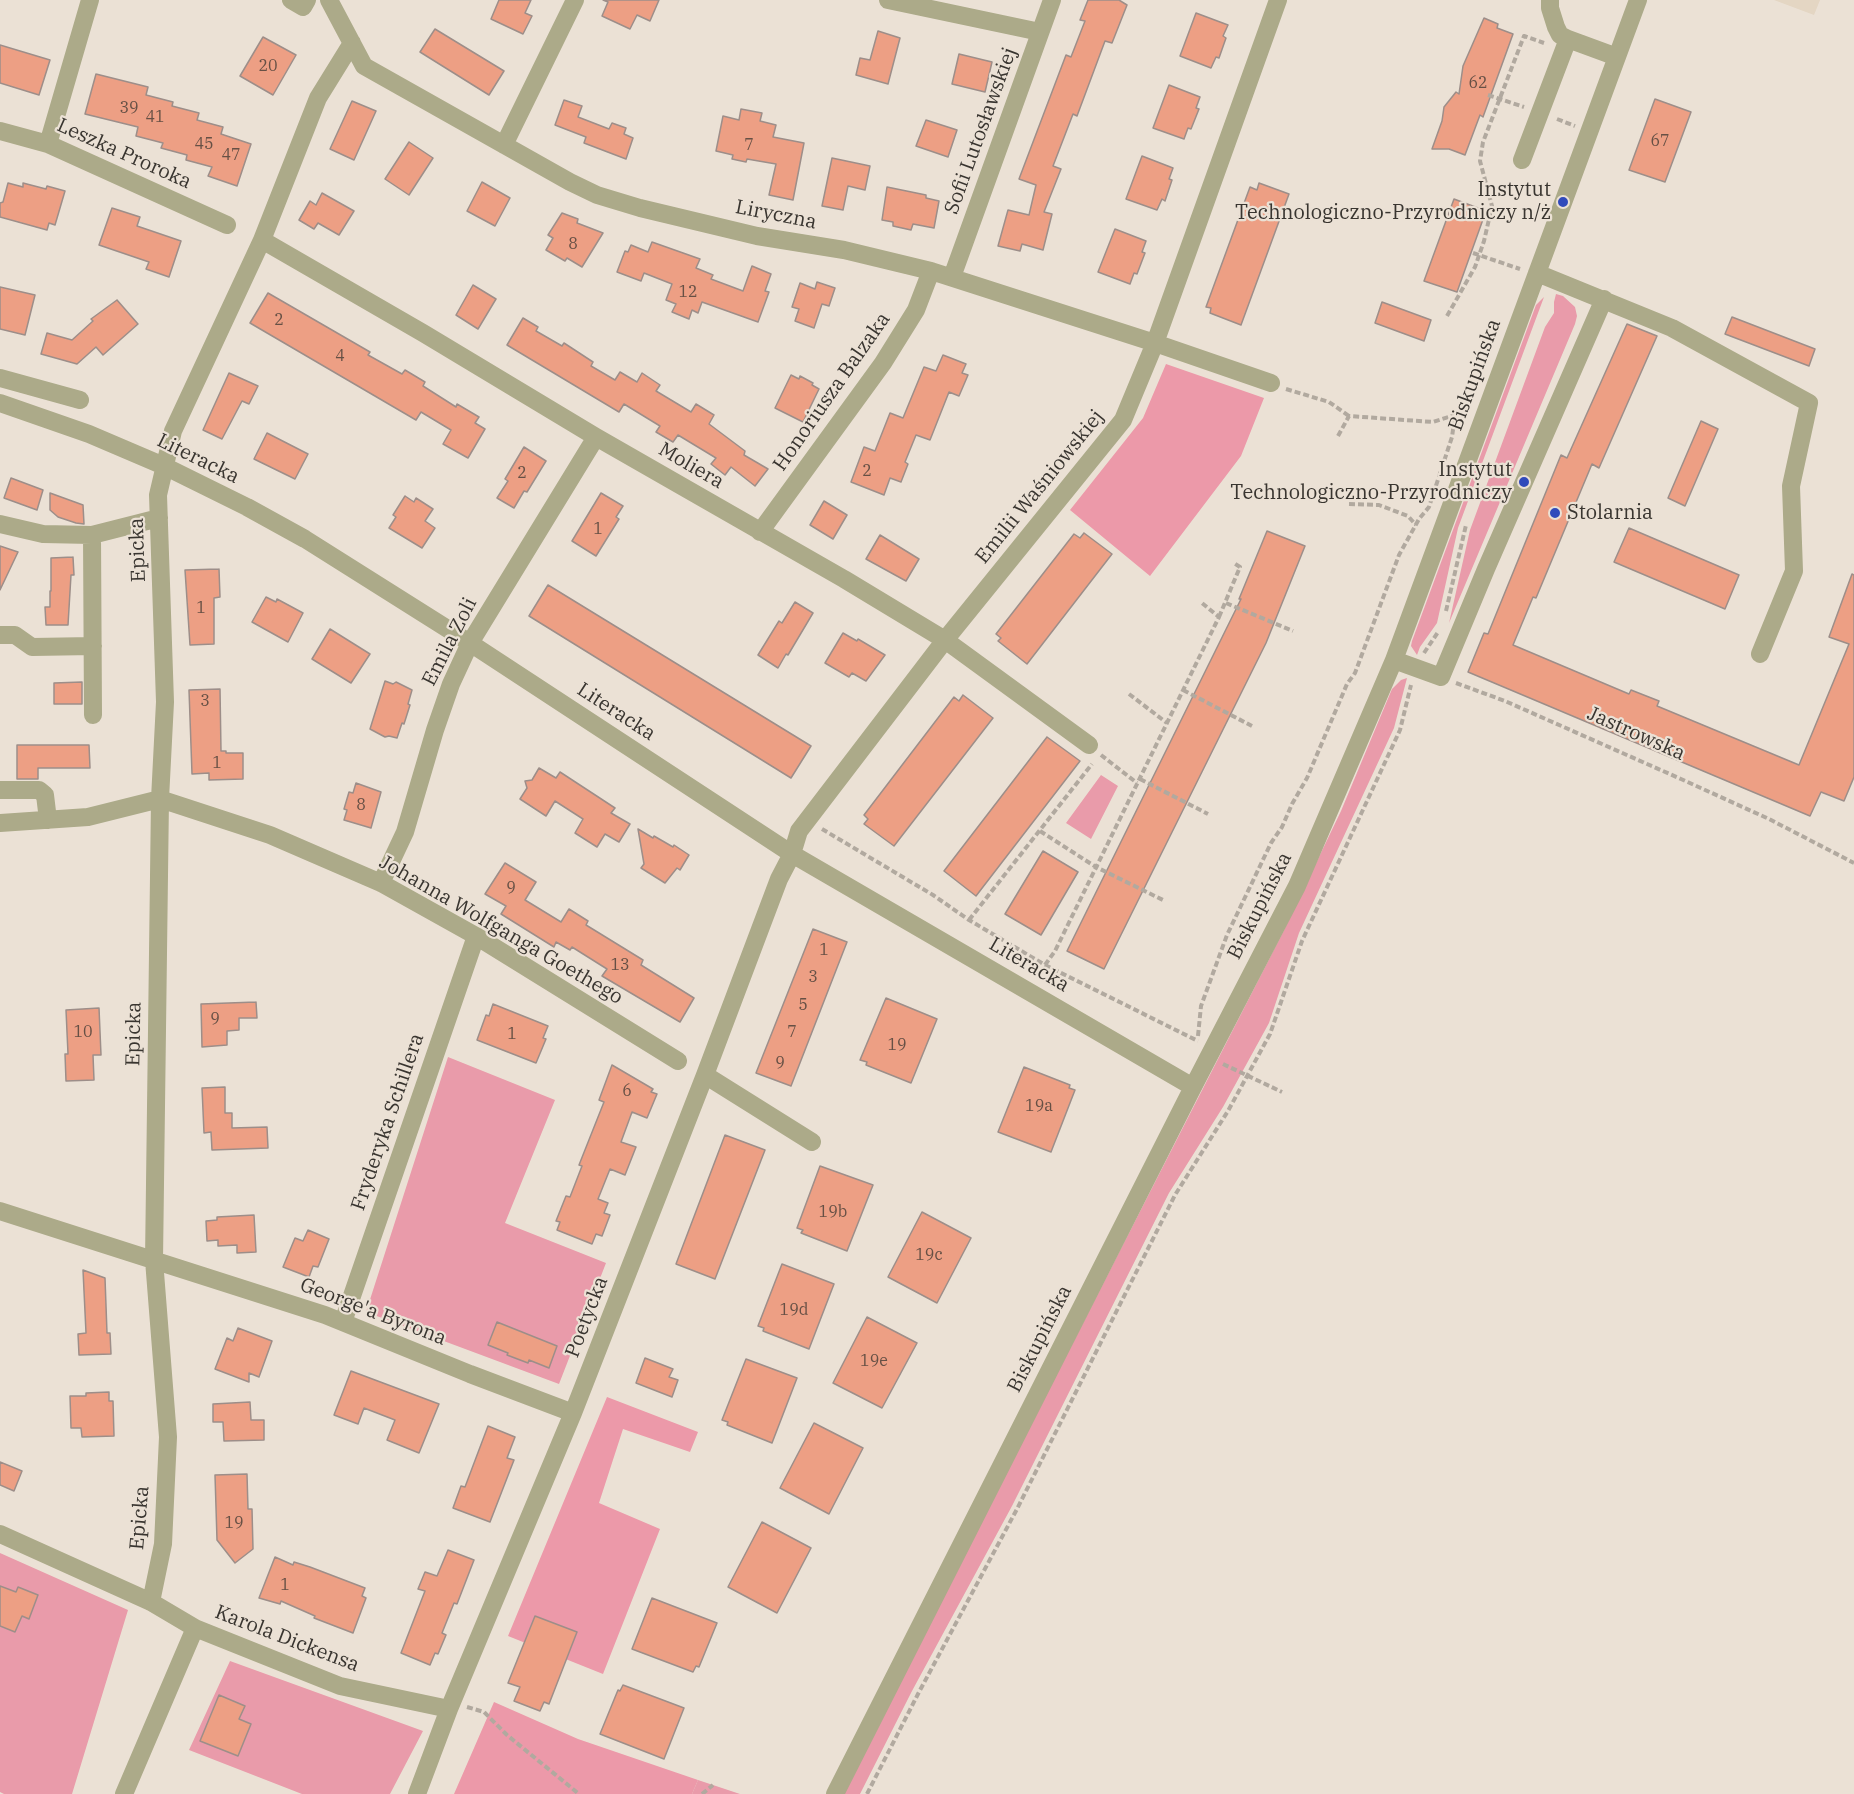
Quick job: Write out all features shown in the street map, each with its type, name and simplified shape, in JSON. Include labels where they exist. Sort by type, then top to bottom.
[{"type":"street","points":[[48,144],[90,0]]},
{"type":"street","name":"Liryczna","points":[[329,0],[364,66],[597,195],[640,208],[757,236],[844,250],[931,271],[1271,383]]},
{"type":"street","points":[[504,145],[575,0]]},
{"type":"street","points":[[888,0],[1040,32]]},
{"type":"street","name":"Sofii Lutosławskiej","points":[[952,277],[1052,0]]},
{"type":"street","name":"Emilii Waśniowskiej","points":[[792,854],[799,831],[807,820],[945,640],[1123,420],[1155,343],[1278,0]]},
{"type":"street","points":[[1550,0],[1556,27],[1566,44],[1617,57]]},
{"type":"street","name":"Biskupińska","points":[[835,1794],[1208,1056],[1297,886],[1394,660],[1530,271],[1638,0]]},
{"type":"street","name":"Epicka","points":[[151,1602],[163,1544],[168,1437],[154,1260],[160,799],[165,702],[158,495],[173,431],[262,240],[318,98],[352,43]]},
{"type":"street","points":[[1522,160],[1566,44]]},
{"type":"street","name":"Leszka Proroka","points":[[0,131],[48,144],[227,225]]},
{"type":"street","name":"Moliera","points":[[262,240],[945,640],[1094,749]]},
{"type":"street","name":"Honoriusza Balzaka","points":[[760,532],[883,363],[916,310],[931,271]]},
{"type":"street","points":[[1530,271],[1672,328],[1809,403],[1791,486],[1794,571],[1760,654]]},
{"type":"street","points":[[1394,660],[1441,677],[1604,299]]},
{"type":"street","points":[[0,378],[80,400]]},
{"type":"street","name":"Literacka","points":[[0,404],[89,434],[164,466],[305,539],[470,643],[792,854],[1193,1087]]},
{"type":"street","name":"Emila Zoli","points":[[381,883],[405,832],[435,730],[451,684],[470,643],[596,437]]},
{"type":"street","points":[[0,524],[44,534],[92,535],[159,518]]},
{"type":"street","points":[[92,535],[93,715]]},
{"type":"street","points":[[0,635],[15,635],[32,647],[93,646]]},
{"type":"street","points":[[0,790],[39,790],[45,795],[48,820]]},
{"type":"street","points":[[0,823],[88,817],[160,799]]},
{"type":"street","name":"Johanna Wolfganga Goethego","points":[[160,799],[270,835],[381,883],[476,936],[678,1061]]},
{"type":"street","name":"Poetycka","points":[[417,1794],[451,1706],[573,1413],[779,879],[792,854]]},
{"type":"street","name":"Fryderyka Schillera","points":[[343,1322],[476,936]]},
{"type":"street","points":[[705,1075],[812,1142]]},
{"type":"street","name":"George'a Byrona","points":[[0,1211],[343,1322],[573,1413]]},
{"type":"street","name":"Karola Dickensa","points":[[0,1533],[151,1602],[195,1628],[340,1686],[451,1706]]},
{"type":"street","points":[[124,1794],[195,1628]]},
{"type":"path","points":[[1447,316],[1479,255],[1492,206],[1480,161],[1483,142],[1524,36],[1566,44]]},
{"type":"path","points":[[1473,253],[1530,271]]},
{"type":"path","points":[[1271,383],[1276,392],[1285,388],[1329,402],[1350,416],[1433,422],[1470,410]]},
{"type":"path","points":[[1338,436],[1350,416]]},
{"type":"path","points":[[1197,1040],[1201,1006],[1227,935],[1271,843],[1282,827],[1307,778],[1347,684],[1354,673],[1399,555],[1429,507],[1452,437],[1455,416]]},
{"type":"path","points":[[1349,504],[1379,505],[1408,516],[1416,525]]},
{"type":"path","points":[[1045,965],[1055,951],[1226,603],[1240,567],[1234,563]]},
{"type":"path","points":[[1202,603],[1219,616]]},
{"type":"path","points":[[1226,603],[1293,631]]},
{"type":"path","name":"Jastrowska","points":[[1441,677],[1505,701],[1682,779],[1769,819],[1854,863]]},
{"type":"path","points":[[1183,690],[1252,726]]},
{"type":"path","points":[[1129,694],[1167,723]]},
{"type":"path","points":[[969,920],[1040,831],[1094,749],[1138,781],[1208,814]]},
{"type":"path","points":[[807,820],[1045,965],[1197,1040],[1208,1056],[1282,1092]]},
{"type":"path","points":[[1040,831],[1096,867],[1165,901]]},
{"type":"path","points":[[451,1706],[484,1712],[507,1735],[579,1794]]},
{"type":"path","points":[[702,1794],[713,1785]]},
{"type":"shaded area","points":[[1774,0],[1820,0],[1814,15]]},
{"type":"shaded area","points":[[1556,294],[1563,296],[1575,307],[1577,316],[1575,324],[1449,623],[1470,530],[1545,327],[1554,313]]},
{"type":"shaded area","points":[[1544,297],[1458,528],[1437,623],[1417,655],[1411,646],[1412,641],[1536,305]]},
{"type":"shaded area","points":[[1166,364],[1264,398],[1241,456],[1150,576],[1070,510],[1143,418]]},
{"type":"shaded area","points":[[1407,678],[1394,728],[1299,933],[1269,1023],[1223,1107],[1169,1193],[1012,1506],[912,1691],[860,1794],[842,1794],[1283,932],[1341,811],[1392,689],[1401,680]]},
{"type":"shaded area","points":[[1101,775],[1118,786],[1091,839],[1066,823]]},
{"type":"shaded area","points":[[448,1057],[555,1100],[505,1223],[606,1263],[559,1384],[366,1312]]},
{"type":"shaded area","points":[[607,1397],[698,1432],[690,1452],[623,1429],[599,1503],[660,1529],[603,1674],[508,1636]]},
{"type":"shaded area","points":[[0,1553],[128,1610],[72,1794],[4,1794],[0,1792]]},
{"type":"shaded area","points":[[230,1661],[423,1731],[390,1794],[302,1794],[189,1750]]},
{"type":"shaded area","points":[[494,1702],[578,1739],[698,1780],[692,1794],[454,1794]]},
{"type":"shaded area","points":[[698,1780],[740,1794],[692,1794]]},
{"type":"building","points":[[499,0],[531,0],[525,13],[532,16],[523,34],[491,19]]},
{"type":"building","points":[[603,0],[659,0],[650,21],[637,15],[630,29],[602,16],[608,2]]},
{"type":"building","points":[[1088,0],[1119,0],[1127,5],[1112,43],[1105,41],[1077,116],[1073,114],[1053,166],[1061,169],[1044,212],[1052,214],[1043,250],[1022,244],[1020,251],[998,246],[1008,210],[1029,215],[1036,185],[1019,179],[1066,55],[1071,57],[1085,21],[1080,20]]},
{"type":"building","points":[[1196,13],[1228,25],[1223,36],[1226,38],[1219,58],[1216,57],[1211,68],[1180,56]]},
{"type":"building","points":[[1484,18],[1498,24],[1497,28],[1513,34],[1483,117],[1480,115],[1465,155],[1449,149],[1432,149],[1442,121],[1444,107],[1456,92],[1459,94],[1463,66]]},
{"type":"building","points":[[435,29],[504,71],[489,95],[420,52]]},
{"type":"building","points":[[878,31],[900,38],[888,84],[856,75],[860,58],[870,60]]},
{"type":"building","points":[[263,37],[296,55],[273,95],[240,76]]},
{"type":"building","points":[[0,45],[50,60],[39,95],[0,83]]},
{"type":"building","points":[[959,54],[992,62],[985,92],[952,84]]},
{"type":"building","points":[[96,74],[148,87],[146,95],[173,102],[172,106],[199,113],[197,120],[223,127],[221,134],[251,144],[237,186],[208,176],[212,167],[186,160],[187,155],[161,148],[163,143],[136,136],[138,127],[85,114]]},
{"type":"building","points":[[1169,85],[1200,97],[1196,108],[1199,109],[1184,139],[1153,128]]},
{"type":"building","points":[[1655,99],[1691,112],[1665,182],[1629,170]]},
{"type":"building","points":[[564,100],[582,106],[578,117],[609,129],[612,123],[626,128],[624,134],[633,138],[626,159],[584,143],[586,137],[555,125]]},
{"type":"building","points":[[352,101],[376,111],[354,160],[330,149]]},
{"type":"building","points":[[741,109],[762,113],[760,121],[776,125],[773,137],[804,143],[793,200],[769,195],[776,164],[732,159],[733,155],[716,151],[723,116],[739,120]]},
{"type":"building","points":[[926,120],[957,130],[948,157],[916,146]]},
{"type":"building","points":[[409,142],[433,158],[409,195],[385,179]]},
{"type":"building","points":[[1142,156],[1173,168],[1169,179],[1172,180],[1165,201],[1162,199],[1157,210],[1126,199]]},
{"type":"building","points":[[832,158],[870,166],[865,190],[848,186],[843,210],[822,206]]},
{"type":"building","points":[[482,182],[510,198],[495,226],[467,211]]},
{"type":"building","points":[[8,183],[23,187],[23,183],[46,189],[47,186],[65,191],[55,225],[49,223],[47,230],[0,217],[0,203],[3,202]]},
{"type":"building","points":[[1259,183],[1289,194],[1241,325],[1210,313],[1211,308],[1206,307],[1250,187],[1257,190]]},
{"type":"building","points":[[887,187],[926,195],[926,198],[939,201],[934,228],[913,224],[911,230],[893,226],[893,222],[882,220]]},
{"type":"building","points":[[322,193],[354,211],[339,235],[318,223],[314,229],[299,220],[310,201],[316,205]]},
{"type":"building","points":[[1454,199],[1486,211],[1457,292],[1424,281]]},
{"type":"building","points":[[112,208],[140,217],[137,226],[181,241],[169,277],[146,269],[149,262],[99,245]]},
{"type":"building","points":[[562,213],[578,219],[577,223],[603,233],[582,267],[567,258],[565,261],[546,250],[553,238],[548,235]]},
{"type":"building","points":[[1115,229],[1146,241],[1142,252],[1145,253],[1137,274],[1134,273],[1130,284],[1098,272]]},
{"type":"building","points":[[652,242],[700,259],[696,268],[713,275],[711,279],[743,291],[752,266],[771,274],[765,291],[769,292],[758,322],[702,302],[698,313],[692,310],[689,319],[672,312],[676,304],[666,300],[672,284],[644,273],[641,281],[617,272],[625,251],[628,252],[631,245],[648,252]]},
{"type":"building","points":[[817,282],[835,288],[829,306],[822,304],[814,328],[795,321],[799,309],[792,307],[800,283],[815,289]]},
{"type":"building","points":[[473,285],[496,299],[478,329],[456,315]]},
{"type":"building","points":[[0,287],[35,295],[25,335],[0,329]]},
{"type":"building","points":[[268,293],[370,352],[368,355],[402,374],[405,370],[425,382],[423,386],[456,407],[457,404],[479,417],[475,423],[485,429],[468,458],[443,444],[451,430],[421,412],[416,420],[250,323]]},
{"type":"building","points":[[117,300],[138,324],[103,355],[96,347],[77,364],[41,354],[47,333],[72,340],[93,321],[91,319]]},
{"type":"building","points":[[1382,302],[1431,320],[1424,341],[1375,323]]},
{"type":"building","points":[[1732,317],[1815,349],[1809,366],[1725,334]]},
{"type":"building","points":[[523,318],[538,327],[536,331],[562,346],[564,343],[593,362],[591,366],[615,380],[620,372],[637,382],[642,373],[660,385],[656,391],[691,412],[696,404],[714,415],[709,424],[745,451],[744,455],[768,469],[755,486],[731,467],[725,475],[711,464],[716,458],[678,435],[673,442],[656,432],[660,426],[624,404],[619,412],[507,345]]},
{"type":"building","points":[[1627,324],[1657,336],[1599,468],[1592,464],[1536,598],[1533,597],[1513,645],[1629,694],[1631,690],[1659,701],[1657,706],[1799,765],[1849,644],[1829,637],[1852,574],[1854,575],[1854,777],[1844,801],[1821,792],[1810,816],[1468,672],[1484,633],[1488,634],[1561,455],[1567,458]]},
{"type":"building","points":[[943,355],[966,364],[962,373],[968,375],[959,396],[949,392],[930,440],[916,435],[905,462],[908,464],[901,482],[890,478],[884,495],[851,482],[864,447],[875,451],[890,413],[903,418],[924,367],[936,371]]},
{"type":"building","points":[[229,373],[258,386],[249,404],[242,401],[222,439],[203,430]]},
{"type":"building","points":[[791,375],[799,379],[800,376],[819,389],[803,422],[775,408]]},
{"type":"building","points":[[1701,421],[1718,429],[1685,506],[1668,498]]},
{"type":"building","points":[[267,433],[308,454],[295,479],[254,459]]},
{"type":"building","points":[[524,447],[546,461],[514,508],[497,498],[508,481],[505,479]]},
{"type":"building","points":[[11,478],[43,490],[37,510],[4,498]]},
{"type":"building","points":[[50,493],[83,505],[84,524],[58,517],[50,510]]},
{"type":"building","points":[[601,493],[623,506],[616,517],[619,519],[596,556],[572,541]]},
{"type":"building","points":[[405,496],[414,502],[416,498],[433,509],[425,521],[435,528],[422,548],[389,528],[396,517],[393,515]]},
{"type":"building","points":[[824,501],[847,515],[833,539],[810,525]]},
{"type":"building","points":[[1629,528],[1739,575],[1725,609],[1614,562]]},
{"type":"building","points":[[1267,531],[1305,546],[1266,643],[1104,969],[1067,951],[1241,599],[1239,599]]},
{"type":"building","points":[[1084,533],[1112,554],[1027,664],[998,641],[1001,638],[996,634],[1074,534],[1080,538]]},
{"type":"building","points":[[880,535],[919,559],[906,581],[866,559]]},
{"type":"building","points":[[0,546],[18,552],[0,590]]},
{"type":"building","points":[[73,557],[74,575],[71,575],[68,625],[46,625],[45,607],[50,607],[51,558]]},
{"type":"building","points":[[219,569],[220,597],[214,598],[214,644],[190,645],[185,570]]},
{"type":"building","points":[[548,585],[811,746],[791,778],[529,616]]},
{"type":"building","points":[[266,597],[276,602],[277,599],[303,613],[288,642],[252,622]]},
{"type":"building","points":[[795,602],[813,613],[778,668],[758,655],[779,621],[782,623]]},
{"type":"building","points":[[330,629],[370,654],[351,683],[312,659]]},
{"type":"building","points":[[843,633],[885,655],[866,681],[852,673],[849,677],[825,663]]},
{"type":"building","points":[[385,681],[393,684],[396,682],[412,690],[408,704],[410,705],[397,738],[385,737],[370,729]]},
{"type":"building","points":[[82,682],[82,704],[54,704],[54,683]]},
{"type":"building","points":[[220,689],[221,751],[243,753],[243,779],[209,780],[209,773],[192,774],[189,690]]},
{"type":"building","points":[[963,695],[993,718],[894,846],[864,824],[868,819],[864,815],[954,697],[959,701]]},
{"type":"building","points":[[1047,737],[1080,761],[976,896],[944,871]]},
{"type":"building","points":[[17,745],[89,745],[90,768],[38,768],[38,779],[17,779]]},
{"type":"building","points":[[539,768],[556,778],[560,772],[615,808],[611,813],[630,824],[619,842],[605,834],[597,847],[575,833],[583,819],[555,801],[546,816],[520,799],[527,788],[525,781],[532,780]]},
{"type":"building","points":[[356,783],[381,792],[371,828],[344,820],[347,810],[344,809],[349,792],[353,793]]},
{"type":"building","points":[[638,829],[673,847],[674,845],[689,855],[680,870],[677,868],[665,883],[641,868],[644,864]]},
{"type":"building","points":[[1043,851],[1078,872],[1041,935],[1005,914]]},
{"type":"building","points":[[505,863],[536,882],[525,900],[561,922],[569,909],[588,921],[586,925],[643,960],[641,965],[694,998],[680,1022],[602,976],[607,969],[572,947],[570,950],[556,942],[554,947],[501,914],[506,906],[485,894]]},
{"type":"building","points":[[813,929],[847,942],[791,1086],[756,1073]]},
{"type":"building","points":[[886,998],[937,1019],[911,1083],[866,1065],[867,1062],[860,1060]]},
{"type":"building","points":[[256,1002],[257,1018],[239,1018],[239,1030],[227,1031],[227,1045],[202,1047],[201,1004]]},
{"type":"building","points":[[493,1004],[548,1026],[543,1038],[546,1039],[536,1063],[477,1040],[486,1015],[489,1016]]},
{"type":"building","points":[[99,1008],[101,1055],[93,1055],[94,1080],[66,1081],[65,1054],[68,1054],[66,1010]]},
{"type":"building","points":[[612,1065],[653,1089],[651,1092],[657,1094],[647,1118],[632,1112],[621,1142],[636,1147],[625,1175],[610,1169],[598,1199],[608,1203],[604,1213],[610,1215],[602,1236],[596,1234],[592,1244],[557,1230],[560,1222],[556,1221],[566,1196],[570,1197],[582,1166],[579,1165],[604,1102],[599,1100]]},
{"type":"building","points":[[1024,1067],[1070,1085],[1069,1088],[1075,1090],[1051,1152],[998,1132]]},
{"type":"building","points":[[225,1087],[225,1113],[232,1113],[232,1128],[267,1127],[268,1148],[212,1150],[211,1132],[204,1133],[202,1088]]},
{"type":"building","points":[[725,1135],[765,1150],[715,1279],[676,1264]]},
{"type":"building","points":[[820,1166],[873,1185],[847,1251],[801,1233],[803,1230],[797,1228]]},
{"type":"building","points":[[922,1212],[971,1238],[937,1303],[888,1277]]},
{"type":"building","points":[[254,1215],[256,1252],[237,1253],[237,1245],[218,1246],[218,1240],[207,1241],[206,1221],[217,1220],[217,1217]]},
{"type":"building","points":[[308,1230],[329,1239],[318,1267],[313,1266],[309,1277],[283,1267],[295,1238],[303,1241]]},
{"type":"building","points":[[782,1264],[834,1284],[809,1349],[763,1331],[764,1328],[758,1326]]},
{"type":"building","points":[[83,1270],[105,1278],[107,1333],[110,1333],[111,1354],[79,1355],[78,1334],[86,1333]]},
{"type":"building","points":[[867,1317],[917,1343],[882,1408],[833,1383]]},
{"type":"building","points":[[497,1322],[557,1346],[549,1368],[529,1360],[528,1363],[488,1345]]},
{"type":"building","points":[[238,1328],[272,1341],[259,1377],[249,1373],[249,1382],[215,1369],[227,1338],[233,1341]]},
{"type":"building","points":[[645,1358],[673,1369],[669,1377],[678,1380],[672,1397],[636,1383]]},
{"type":"building","points":[[746,1359],[797,1378],[772,1443],[727,1425],[728,1422],[722,1420]]},
{"type":"building","points":[[351,1371],[439,1404],[419,1453],[387,1440],[395,1420],[364,1408],[358,1424],[334,1415]]},
{"type":"building","points":[[109,1392],[109,1401],[113,1401],[114,1436],[82,1437],[81,1428],[71,1428],[70,1396]]},
{"type":"building","points":[[250,1402],[251,1420],[264,1420],[264,1440],[224,1441],[223,1422],[213,1422],[213,1404]]},
{"type":"building","points":[[814,1423],[863,1448],[829,1514],[780,1488]]},
{"type":"building","points":[[488,1426],[515,1437],[507,1458],[514,1460],[490,1522],[453,1508],[461,1486],[465,1487]]},
{"type":"building","points":[[0,1462],[22,1471],[14,1491],[0,1485]]},
{"type":"building","points":[[247,1474],[248,1509],[252,1509],[253,1549],[235,1563],[217,1540],[215,1475]]},
{"type":"building","points":[[762,1522],[811,1548],[777,1613],[728,1587]]},
{"type":"building","points":[[448,1550],[474,1560],[457,1604],[454,1603],[442,1633],[446,1635],[438,1654],[435,1653],[430,1665],[401,1653],[425,1591],[418,1589],[425,1572],[437,1576]]},
{"type":"building","points":[[275,1557],[293,1565],[294,1562],[310,1567],[365,1588],[362,1596],[366,1598],[353,1633],[314,1618],[315,1616],[281,1601],[280,1604],[259,1598]]},
{"type":"building","points":[[0,1586],[16,1592],[18,1587],[38,1595],[29,1619],[22,1616],[15,1632],[0,1626]]},
{"type":"building","points":[[652,1598],[717,1623],[699,1667],[696,1666],[693,1672],[632,1649]]},
{"type":"building","points":[[535,1616],[577,1632],[549,1704],[544,1702],[540,1711],[514,1701],[520,1687],[508,1683]]},
{"type":"building","points":[[623,1685],[684,1708],[664,1759],[600,1734],[618,1690],[620,1691]]},
{"type":"building","points":[[219,1695],[245,1706],[239,1719],[251,1724],[238,1756],[200,1741]]},
{"type":"place","name":"Instytut Technologiczno-Przyrodniczy n/ż","points":[[1563,202]]},
{"type":"place","name":"Instytut Technologiczno-Przyrodniczy","points":[[1524,482]]},
{"type":"place","name":"Stolarnia","points":[[1555,513]]}]
